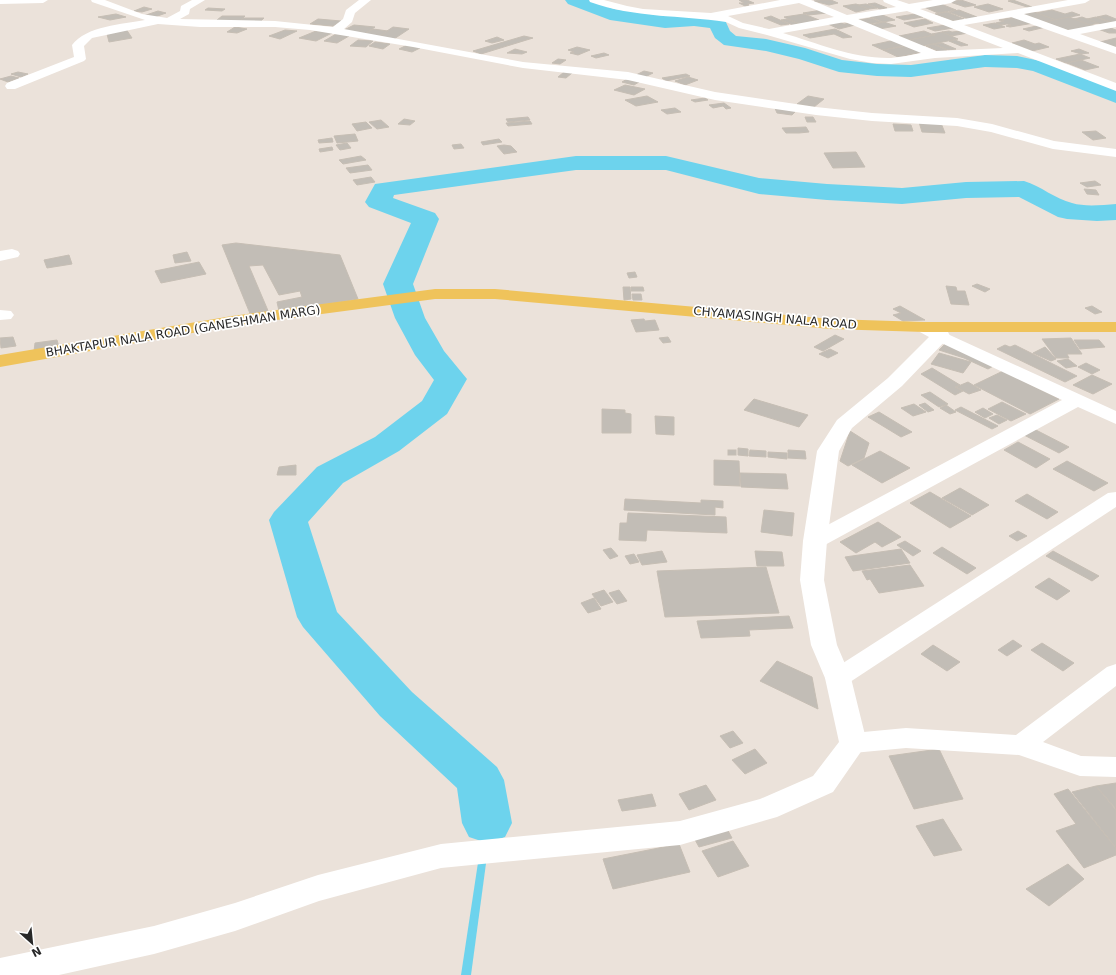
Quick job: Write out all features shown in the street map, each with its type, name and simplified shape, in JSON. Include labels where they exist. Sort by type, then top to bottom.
[{"type":"main road","name":"CHYAMASINGH NALA ROAD","points":[[366,302],[436,294],[495,294],[933,332],[1116,327]]},
{"type":"main road","name":"BHAKTAPUR NALA ROAD (GANESHMAN MARG)","points":[[0,361],[232,321],[366,302]]},
{"type":"main road","points":[[0,973],[154,940],[235,917],[318,888],[441,856],[542,848],[680,833],[767,809],[823,784],[853,743],[838,678],[824,645],[812,580],[815,541],[828,451],[844,424],[895,382],[933,332]]},
{"type":"street","points":[[0,1],[43,0]]},
{"type":"street","points":[[96,0],[139,16],[164,22],[200,24],[275,24],[413,44],[523,65],[628,76],[715,96],[816,111],[872,117],[957,122],[992,128],[1053,145],[1074,149],[1097,149],[1116,146]]},
{"type":"street","points":[[11,86],[80,59],[78,45],[88,36],[110,30],[164,22],[185,12],[185,8],[200,0]]},
{"type":"street","points":[[334,32],[348,20],[350,12],[366,0]]},
{"type":"street","points":[[594,0],[607,5],[638,12],[707,16],[730,19],[738,24],[847,55],[872,60],[891,61],[935,55],[1019,50]]},
{"type":"street","points":[[607,5],[640,0]]},
{"type":"street","points":[[707,16],[797,0]]},
{"type":"street","points":[[802,0],[935,55]]},
{"type":"street","points":[[888,0],[1115,86]]},
{"type":"street","points":[[769,32],[951,0]]},
{"type":"street","points":[[953,24],[1085,0]]},
{"type":"street","points":[[0,9],[16,1]]},
{"type":"street","points":[[1012,14],[1116,51]]},
{"type":"street","points":[[1067,33],[1116,24]]},
{"type":"street","points":[[1097,149],[1116,153]]},
{"type":"street","points":[[933,332],[1116,418]]},
{"type":"street","points":[[815,541],[1077,400]]},
{"type":"street","points":[[838,678],[1116,498]]},
{"type":"street","points":[[1021,745],[1116,672]]},
{"type":"street","points":[[853,743],[906,738],[1021,745],[1080,766],[1116,767]]},
{"type":"building","points":[[739,0],[747,0],[754,3],[747,4],[749,5],[745,6],[739,3],[744,3]]},
{"type":"building","points":[[831,0],[838,3],[829,5],[814,1]]},
{"type":"building","points":[[961,0],[976,5],[965,7],[950,2]]},
{"type":"building","points":[[1013,0],[1032,7],[1027,7],[1008,1]]},
{"type":"building","points":[[875,3],[887,8],[880,9],[868,4]]},
{"type":"building","points":[[856,4],[869,9],[856,12],[843,6]]},
{"type":"building","points":[[866,4],[877,8],[869,9],[858,5]]},
{"type":"building","points":[[941,4],[956,10],[938,13],[924,7]]},
{"type":"building","points":[[988,4],[1003,9],[989,12],[974,7]]},
{"type":"building","points":[[144,7],[152,9],[142,12],[134,11]]},
{"type":"building","points":[[208,8],[225,9],[222,11],[205,10]]},
{"type":"building","points":[[822,10],[827,13],[809,15],[803,13]]},
{"type":"building","points":[[959,10],[977,17],[968,19],[949,12]]},
{"type":"building","points":[[1052,10],[1065,14],[1072,12],[1080,15],[1056,20],[1036,13]]},
{"type":"building","points":[[158,11],[166,13],[152,18],[143,16]]},
{"type":"building","points":[[947,12],[964,19],[953,21],[935,14]]},
{"type":"building","points":[[1034,12],[1056,20],[1044,22],[1023,14]]},
{"type":"building","points":[[116,14],[126,17],[110,20],[98,17]]},
{"type":"building","points":[[804,14],[819,20],[799,24],[784,17]]},
{"type":"building","points":[[880,14],[895,20],[883,22],[868,16]]},
{"type":"building","points":[[915,14],[923,17],[904,20],[896,17]]},
{"type":"building","points":[[1106,15],[1116,19],[1116,22],[1113,23],[1097,17]]},
{"type":"building","points":[[222,16],[245,16],[240,21],[217,20]]},
{"type":"building","points":[[771,16],[789,24],[781,25],[764,18]]},
{"type":"building","points":[[1016,17],[1034,23],[1010,27],[1006,26],[1011,25],[1001,25],[996,23],[1004,21],[999,20]]},
{"type":"building","points":[[1069,17],[1095,26],[1067,30],[1044,22]]},
{"type":"building","points":[[1082,17],[1098,23],[1090,25],[1074,19]]},
{"type":"building","points":[[1096,17],[1112,23],[1103,25],[1087,19]]},
{"type":"building","points":[[243,18],[264,18],[261,21],[240,21]]},
{"type":"building","points":[[871,18],[881,22],[869,24],[859,20]]},
{"type":"building","points":[[318,19],[341,21],[333,26],[310,24]]},
{"type":"building","points":[[787,19],[799,24],[793,25],[781,20]]},
{"type":"building","points":[[925,19],[933,23],[914,27],[904,23]]},
{"type":"building","points":[[839,22],[855,25],[839,29],[828,24]]},
{"type":"building","points":[[884,22],[896,26],[879,29],[870,25]]},
{"type":"building","points":[[995,23],[1005,27],[994,29],[983,25]]},
{"type":"building","points":[[354,25],[375,27],[363,35],[342,31]]},
{"type":"building","points":[[945,25],[953,28],[935,31],[927,28]]},
{"type":"building","points":[[1041,25],[1046,27],[1029,31],[1023,29]]},
{"type":"building","points":[[235,27],[247,29],[237,33],[227,32]]},
{"type":"building","points":[[393,27],[409,29],[394,39],[378,37]]},
{"type":"building","points":[[1108,27],[1116,30],[1116,33],[1109,33],[1098,29]]},
{"type":"building","points":[[126,29],[132,38],[109,42],[107,34]]},
{"type":"building","points":[[373,29],[388,31],[378,37],[363,35]]},
{"type":"building","points":[[835,29],[852,37],[843,38],[834,34],[810,38],[803,35]]},
{"type":"building","points":[[285,30],[297,31],[280,39],[269,36]]},
{"type":"building","points":[[316,31],[332,33],[316,41],[299,38]]},
{"type":"building","points":[[924,31],[934,35],[909,40],[899,36]]},
{"type":"building","points":[[961,31],[968,33],[951,36],[942,32]]},
{"type":"building","points":[[942,32],[958,39],[922,46],[909,40],[935,35],[932,34]]},
{"type":"building","points":[[336,34],[349,36],[337,43],[324,41]]},
{"type":"building","points":[[524,36],[533,38],[481,54],[473,51]]},
{"type":"building","points":[[497,37],[504,40],[492,43],[485,41]]},
{"type":"building","points":[[1116,38],[1116,47],[1100,42]]},
{"type":"building","points":[[358,40],[373,41],[366,47],[350,46]]},
{"type":"building","points":[[895,40],[907,45],[883,50],[872,45]]},
{"type":"building","points":[[955,40],[968,45],[961,46],[949,41]]},
{"type":"building","points":[[1024,40],[1049,47],[1032,51],[1012,43]]},
{"type":"building","points":[[375,42],[390,44],[383,49],[369,46]]},
{"type":"building","points":[[942,43],[956,49],[948,50],[934,44]]},
{"type":"building","points":[[933,44],[947,50],[940,52],[926,46]]},
{"type":"building","points":[[407,45],[420,48],[412,52],[399,49]]},
{"type":"building","points":[[907,46],[923,52],[898,57],[883,50]]},
{"type":"building","points":[[577,47],[590,50],[578,55],[570,53],[574,52],[568,50]]},
{"type":"building","points":[[515,49],[527,52],[522,54],[507,53]]},
{"type":"building","points":[[1079,49],[1089,53],[1081,54],[1071,51]]},
{"type":"building","points":[[604,53],[609,55],[596,58],[591,56]]},
{"type":"building","points":[[1080,54],[1090,58],[1066,63],[1056,59]]},
{"type":"building","points":[[558,59],[566,60],[560,64],[552,63]]},
{"type":"building","points":[[1081,60],[1099,67],[1085,70],[1067,63]]},
{"type":"building","points":[[644,71],[653,73],[645,77],[636,75]]},
{"type":"building","points":[[18,72],[28,74],[21,77],[11,74]]},
{"type":"building","points":[[564,72],[572,73],[566,78],[558,77]]},
{"type":"building","points":[[686,74],[690,76],[666,81],[662,78]]},
{"type":"building","points":[[11,76],[19,78],[8,82],[0,79]]},
{"type":"building","points":[[688,77],[698,80],[685,85],[675,81]]},
{"type":"building","points":[[627,79],[639,82],[634,85],[622,82]]},
{"type":"building","points":[[625,85],[645,89],[634,95],[614,90]]},
{"type":"building","points":[[647,96],[658,102],[636,106],[625,100]]},
{"type":"building","points":[[808,96],[824,99],[814,107],[797,104]]},
{"type":"building","points":[[705,98],[708,100],[695,102],[691,100]]},
{"type":"building","points":[[724,103],[731,108],[726,109],[723,106],[713,108],[709,105]]},
{"type":"building","points":[[774,106],[797,110],[792,115],[777,113]]},
{"type":"building","points":[[675,108],[681,112],[667,114],[661,110]]},
{"type":"building","points":[[528,117],[530,120],[508,122],[506,119]]},
{"type":"building","points":[[805,117],[813,117],[816,122],[807,122]]},
{"type":"building","points":[[404,119],[415,121],[410,125],[398,124]]},
{"type":"building","points":[[381,120],[389,127],[377,129],[369,122]]},
{"type":"building","points":[[530,121],[532,124],[508,126],[506,123]]},
{"type":"building","points":[[366,122],[372,128],[357,131],[352,124]]},
{"type":"building","points":[[919,122],[941,123],[945,133],[922,132]]},
{"type":"building","points":[[893,124],[911,125],[913,131],[895,131]]},
{"type":"building","points":[[806,127],[809,132],[786,133],[782,128]]},
{"type":"building","points":[[1096,131],[1106,138],[1093,140],[1082,132]]},
{"type":"building","points":[[355,134],[358,141],[337,143],[334,136]]},
{"type":"building","points":[[332,138],[333,142],[319,143],[318,140]]},
{"type":"building","points":[[499,139],[502,142],[483,145],[481,142]]},
{"type":"building","points":[[347,143],[351,148],[340,150],[336,145]]},
{"type":"building","points":[[461,144],[464,148],[454,149],[452,145]]},
{"type":"building","points":[[497,146],[511,146],[517,152],[504,154]]},
{"type":"building","points":[[332,147],[333,150],[320,152],[319,149]]},
{"type":"building","points":[[856,152],[865,167],[833,168],[824,153]]},
{"type":"building","points":[[361,156],[366,160],[343,164],[339,160]]},
{"type":"building","points":[[368,165],[372,170],[350,173],[346,168]]},
{"type":"building","points":[[371,177],[375,182],[357,185],[353,180]]},
{"type":"building","points":[[1095,181],[1101,185],[1087,187],[1080,183]]},
{"type":"building","points":[[1084,189],[1096,190],[1099,195],[1087,194]]},
{"type":"building","points":[[236,243],[340,255],[358,299],[279,311],[277,302],[302,297],[300,291],[279,295],[263,265],[249,266],[269,313],[251,316],[222,245]]},
{"type":"building","points":[[187,252],[191,261],[175,263],[173,255]]},
{"type":"building","points":[[69,255],[72,264],[47,268],[44,260]]},
{"type":"building","points":[[199,262],[206,274],[161,283],[155,271]]},
{"type":"building","points":[[635,272],[637,277],[629,278],[627,273]]},
{"type":"building","points":[[977,284],[990,289],[985,292],[972,286]]},
{"type":"building","points":[[946,286],[956,287],[957,291],[965,291],[969,305],[951,304]]},
{"type":"building","points":[[623,287],[630,287],[631,299],[624,300]]},
{"type":"building","points":[[631,287],[643,287],[644,291],[631,291]]},
{"type":"building","points":[[632,294],[641,294],[642,300],[633,300]]},
{"type":"building","points":[[900,306],[925,320],[903,321],[893,315],[901,313],[893,309]]},
{"type":"building","points":[[1092,306],[1102,312],[1095,314],[1085,308]]},
{"type":"building","points":[[644,319],[645,321],[655,320],[659,330],[636,332],[631,320]]},
{"type":"building","points":[[835,335],[844,339],[823,351],[814,347]]},
{"type":"building","points":[[13,337],[16,346],[1,348],[0,338]]},
{"type":"building","points":[[668,337],[671,342],[663,343],[659,338]]},
{"type":"building","points":[[1071,338],[1082,354],[1067,354],[1069,358],[1056,358],[1042,339]]},
{"type":"building","points":[[57,340],[59,347],[34,351],[35,343]]},
{"type":"building","points":[[1074,340],[1099,340],[1105,347],[1080,349]]},
{"type":"building","points":[[945,344],[997,364],[988,369],[964,358],[939,350]]},
{"type":"building","points":[[1005,345],[1010,347],[1015,345],[1077,376],[1065,382],[997,349]]},
{"type":"building","points":[[1045,347],[1056,359],[1051,361],[1033,353]]},
{"type":"building","points":[[830,349],[838,353],[828,358],[819,354]]},
{"type":"building","points":[[939,353],[971,362],[963,373],[931,364]]},
{"type":"building","points":[[1068,359],[1077,366],[1066,368],[1057,361]]},
{"type":"building","points":[[1086,363],[1100,370],[1092,374],[1078,367]]},
{"type":"building","points":[[932,368],[960,385],[955,387],[963,391],[955,395],[921,374]]},
{"type":"building","points":[[1003,371],[1059,399],[1030,414],[974,385]]},
{"type":"building","points":[[1092,375],[1112,384],[1093,394],[1073,385]]},
{"type":"building","points":[[968,382],[981,390],[969,394],[956,387]]},
{"type":"building","points":[[930,392],[948,404],[939,407],[921,395]]},
{"type":"building","points":[[754,399],[808,415],[799,427],[744,410]]},
{"type":"building","points":[[1002,402],[1026,414],[1011,421],[988,409]]},
{"type":"building","points":[[925,403],[934,410],[928,412],[919,405]]},
{"type":"building","points":[[914,404],[926,412],[913,416],[901,408]]},
{"type":"building","points":[[946,405],[956,412],[950,414],[940,408]]},
{"type":"building","points":[[961,407],[998,426],[992,429],[955,410]]},
{"type":"building","points":[[983,408],[993,414],[985,418],[975,412]]},
{"type":"building","points":[[602,409],[625,410],[625,413],[631,414],[631,433],[602,433]]},
{"type":"building","points":[[879,412],[912,432],[901,437],[868,417]]},
{"type":"building","points":[[997,415],[1007,420],[999,424],[989,418]]},
{"type":"building","points":[[655,416],[674,417],[674,435],[656,434]]},
{"type":"building","points":[[1034,429],[1069,447],[1059,453],[1024,435]]},
{"type":"building","points":[[850,431],[869,443],[864,458],[848,466],[840,461]]},
{"type":"building","points":[[1018,442],[1050,459],[1036,468],[1004,450]]},
{"type":"building","points":[[738,448],[748,449],[748,456],[738,455]]},
{"type":"building","points":[[728,450],[736,450],[736,455],[728,455]]},
{"type":"building","points":[[750,450],[766,451],[766,457],[749,456]]},
{"type":"building","points":[[788,450],[805,451],[806,459],[788,458]]},
{"type":"building","points":[[880,451],[910,468],[882,483],[852,465]]},
{"type":"building","points":[[768,452],[787,453],[787,459],[768,457]]},
{"type":"building","points":[[714,460],[739,461],[740,486],[714,485]]},
{"type":"building","points":[[1067,461],[1108,483],[1094,491],[1053,469]]},
{"type":"building","points":[[296,465],[296,475],[277,475],[279,467]]},
{"type":"building","points":[[740,473],[786,474],[788,489],[741,487]]},
{"type":"building","points":[[960,488],[989,505],[972,515],[942,498]]},
{"type":"building","points":[[930,492],[971,516],[950,528],[910,503]]},
{"type":"building","points":[[1027,494],[1058,512],[1047,519],[1015,501]]},
{"type":"building","points":[[625,499],[701,503],[701,500],[723,501],[723,508],[715,507],[715,515],[624,510]]},
{"type":"building","points":[[764,510],[794,513],[792,536],[761,532]]},
{"type":"building","points":[[628,513],[726,517],[727,533],[647,530],[646,541],[619,540],[620,523],[627,523]]},
{"type":"building","points":[[878,522],[901,537],[882,547],[875,542],[856,553],[840,542]]},
{"type":"building","points":[[1018,531],[1027,536],[1017,541],[1009,536]]},
{"type":"building","points":[[905,541],[921,551],[913,556],[897,545]]},
{"type":"building","points":[[942,547],[976,568],[967,574],[933,553]]},
{"type":"building","points":[[611,548],[618,556],[610,559],[603,550]]},
{"type":"building","points":[[901,549],[910,563],[853,571],[845,557]]},
{"type":"building","points":[[662,551],[667,562],[642,565],[637,555]]},
{"type":"building","points":[[755,551],[782,552],[784,566],[757,566]]},
{"type":"building","points":[[1053,551],[1099,576],[1092,581],[1046,556]]},
{"type":"building","points":[[634,554],[639,562],[630,564],[625,556]]},
{"type":"building","points":[[910,565],[924,586],[879,593],[870,579],[867,580],[862,571]]},
{"type":"building","points":[[766,567],[779,613],[665,617],[657,571]]},
{"type":"building","points":[[1049,578],[1070,591],[1057,600],[1035,587]]},
{"type":"building","points":[[604,590],[613,602],[601,606],[592,594]]},
{"type":"building","points":[[619,590],[627,601],[617,604],[609,593]]},
{"type":"building","points":[[594,598],[601,609],[588,613],[581,603]]},
{"type":"building","points":[[789,616],[793,628],[749,630],[750,636],[701,638],[697,621]]},
{"type":"building","points":[[1013,640],[1022,646],[1007,656],[998,650]]},
{"type":"building","points":[[1042,643],[1074,663],[1063,671],[1031,650]]},
{"type":"building","points":[[933,645],[960,662],[947,671],[921,654]]},
{"type":"building","points":[[777,661],[812,677],[818,709],[760,681]]},
{"type":"building","points":[[733,731],[743,743],[730,748],[720,736]]},
{"type":"building","points":[[755,749],[767,763],[745,774],[732,760]]},
{"type":"building","points":[[939,749],[963,799],[914,809],[889,756]]},
{"type":"building","points":[[1116,783],[1116,809],[1096,786]]},
{"type":"building","points":[[706,785],[716,800],[689,810],[679,794]]},
{"type":"building","points":[[1096,786],[1116,810],[1116,848],[1072,792]]},
{"type":"building","points":[[1068,789],[1116,848],[1116,855],[1084,868],[1056,831],[1076,824],[1054,794]]},
{"type":"building","points":[[652,794],[656,806],[622,811],[618,800]]},
{"type":"building","points":[[943,819],[962,850],[934,856],[916,826]]},
{"type":"building","points":[[726,827],[732,838],[699,847],[693,836]]},
{"type":"building","points":[[733,841],[749,866],[718,877],[702,851]]},
{"type":"building","points":[[679,844],[690,872],[613,889],[603,859]]},
{"type":"building","points":[[1068,864],[1084,879],[1049,906],[1026,889]]},
{"type":"waterway","points":[[574,0],[610,14],[665,22],[694,20],[718,24],[722,34],[731,41],[766,45],[805,54],[839,66],[877,70],[911,71],[985,61],[1017,62],[1038,66],[1116,96]]},
{"type":"waterway","points":[[487,823],[480,780],[396,704],[318,617],[288,520],[330,475],[387,444],[435,407],[451,379],[431,355],[410,318],[398,284],[426,219],[378,202],[384,189],[576,163],[666,163],[759,186],[827,192],[902,196],[966,190],[1024,189],[1067,211],[1097,213],[1116,212]]},
{"type":"waterway","points":[[484,847],[487,823]]},
{"type":"waterway","points":[[466,975],[483,856]]}]
